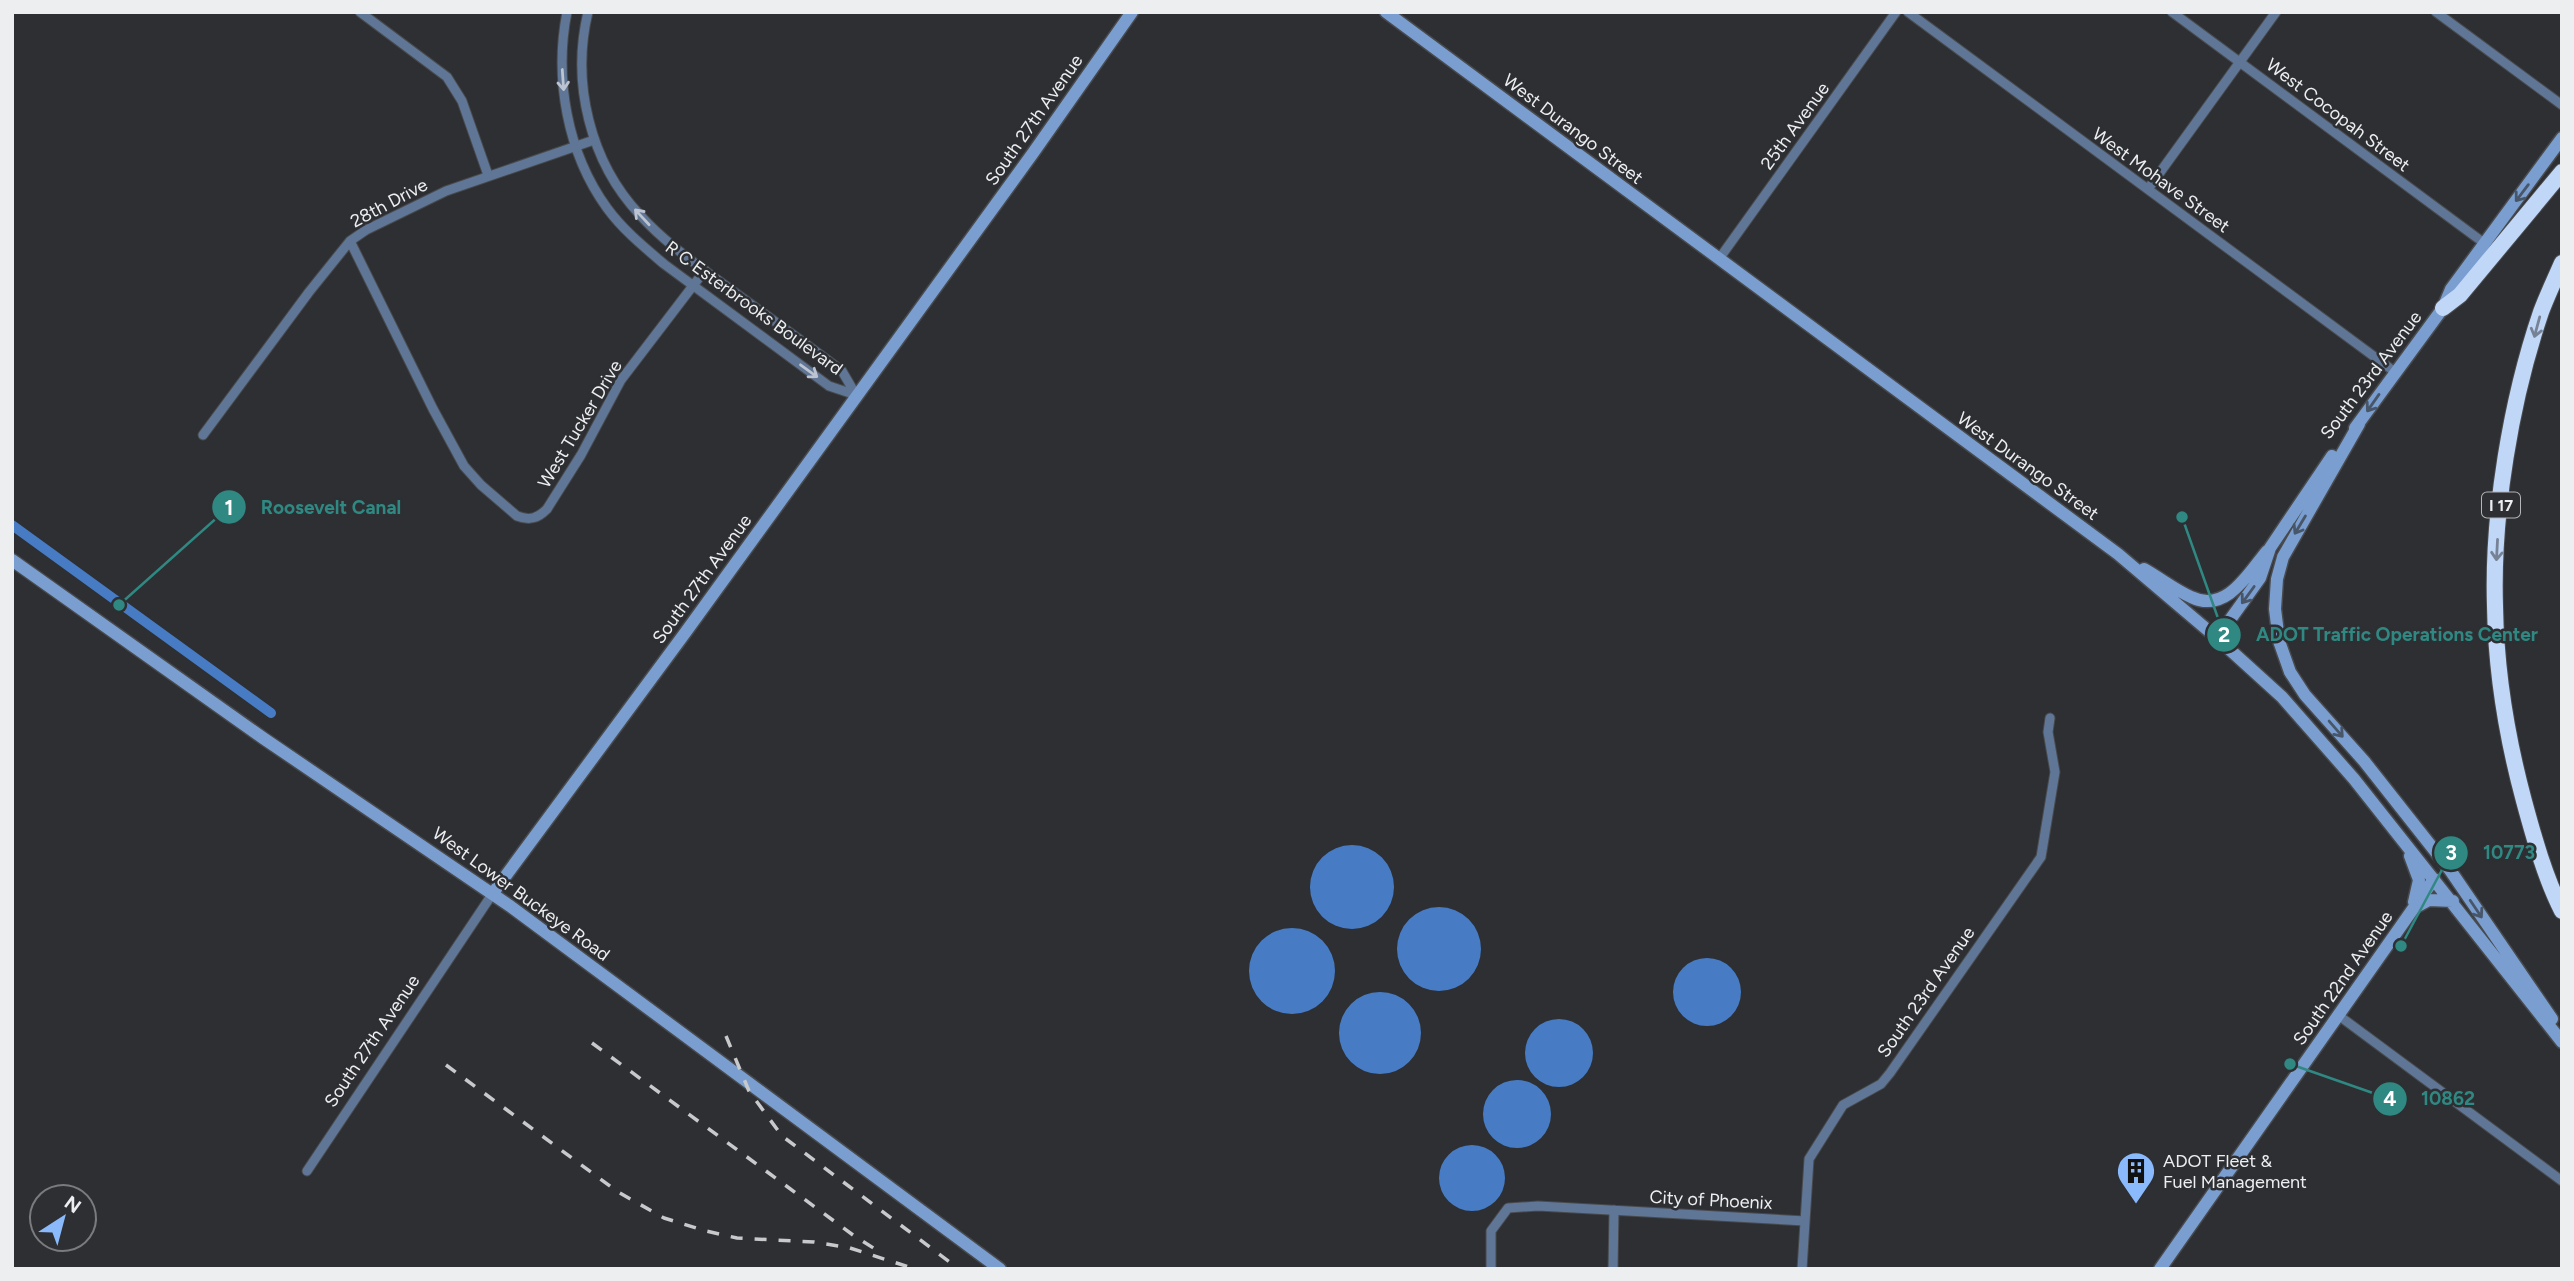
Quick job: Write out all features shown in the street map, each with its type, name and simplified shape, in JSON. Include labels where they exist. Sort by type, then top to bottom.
[{"type":"highway","points":[[2443,309],[2460,295],[2562,172]]},
{"type":"highway","name":"I 17","points":[[2562,263],[2541,312],[2514,416],[2499,521],[2495,606],[2511,753],[2532,831],[2562,911]]},
{"type":"main road","name":"South 27th Avenue","points":[[492,893],[685,633],[1132,12]]},
{"type":"main road","name":"West Durango Street","points":[[1386,12],[2118,554],[2217,638],[2282,696],[2354,779],[2562,1042]]},
{"type":"main road","name":"South 23rd Avenue","points":[[2217,638],[2260,578],[2270,548],[2344,438],[2358,424],[2443,309],[2451,289],[2562,138]]},
{"type":"main road","points":[[2358,424],[2283,556],[2277,579],[2275,609],[2284,657],[2305,695],[2364,761],[2450,870],[2562,1034]]},
{"type":"main road","points":[[2118,554],[2188,596],[2203,601],[2223,599],[2232,593],[2270,548]]},
{"type":"main road","name":"West Lower Buckeye Road","points":[[12,560],[240,722],[492,893],[1000,1269]]},
{"type":"main road","points":[[2398,835],[2414,864],[2419,880],[2413,909]]},
{"type":"main road","name":"South 22nd Avenue","points":[[2160,1269],[2434,879]]},
{"type":"main road","points":[[2413,909],[2429,900],[2453,901]]},
{"type":"street","points":[[360,12],[447,77],[462,101],[488,175]]},
{"type":"street","name":"R C Esterbrooks Boulevard","points":[[567,12],[562,64],[565,102],[575,146],[594,188],[614,216],[639,243],[829,386],[856,395]]},
{"type":"street","name":"R C Esterbrooks Boulevard","points":[[588,12],[584,27],[582,78],[594,140],[620,192],[638,214],[674,247],[842,371],[856,395]]},
{"type":"street","name":"25th Avenue","points":[[1719,258],[1896,12]]},
{"type":"street","name":"West Mohave Street","points":[[1908,12],[2395,372]]},
{"type":"street","name":"West Cocopah Street","points":[[2172,12],[2484,243]]},
{"type":"street","points":[[2148,189],[2276,12]]},
{"type":"street","points":[[2436,12],[2562,105]]},
{"type":"street","name":"28th Drive","points":[[203,435],[309,292],[350,242],[366,230],[418,204],[488,175],[594,140]]},
{"type":"street","name":"West Tucker Drive","points":[[350,242],[464,466],[481,485],[524,519],[540,515],[547,509],[621,380],[705,270]]},
{"type":"street","name":"South 23rd Avenue","points":[[1802,1269],[1810,1159],[1843,1105],[1881,1084],[1890,1073],[2041,857],[2054,772],[2048,732],[2050,718]]},
{"type":"street","name":"South 27th Avenue","points":[[307,1171],[492,893]]},
{"type":"street","points":[[2338,1015],[2562,1181]]},
{"type":"street","name":"City of Phoenix","points":[[1491,1269],[1491,1231],[1508,1208],[1538,1206],[1805,1221]]},
{"type":"street","points":[[1613,1269],[1615,1210]]},
{"type":"water","points":[[1352,845],[1368,848],[1382,857],[1391,871],[1394,887],[1391,903],[1382,917],[1368,926],[1352,929],[1336,926],[1322,917],[1313,903],[1310,887],[1313,871],[1322,857],[1336,848]]},
{"type":"water","points":[[1439,907],[1455,910],[1469,919],[1478,933],[1481,949],[1478,965],[1469,979],[1455,988],[1439,991],[1423,988],[1409,979],[1400,965],[1397,949],[1400,933],[1409,919],[1423,910]]},
{"type":"water","points":[[1292,928],[1309,931],[1323,940],[1332,954],[1335,971],[1332,988],[1323,1002],[1309,1011],[1292,1014],[1275,1011],[1261,1002],[1252,988],[1249,971],[1252,954],[1261,940],[1275,931]]},
{"type":"water","points":[[1707,958],[1720,961],[1731,968],[1738,979],[1741,992],[1738,1005],[1731,1016],[1720,1023],[1707,1026],[1694,1023],[1683,1016],[1676,1005],[1673,992],[1676,979],[1683,968],[1694,961]]},
{"type":"water","points":[[1372,992],[1388,992],[1403,999],[1414,1010],[1421,1025],[1418,1049],[1409,1062],[1388,1074],[1372,1074],[1357,1067],[1346,1056],[1339,1041],[1339,1025],[1346,1010],[1357,999]]},
{"type":"water","points":[[1559,1019],[1572,1022],[1583,1029],[1590,1040],[1593,1053],[1590,1066],[1583,1077],[1572,1084],[1559,1087],[1546,1084],[1535,1077],[1528,1066],[1525,1053],[1528,1040],[1535,1029],[1546,1022]]},
{"type":"water","points":[[1517,1080],[1530,1083],[1541,1090],[1548,1101],[1551,1114],[1548,1127],[1541,1138],[1530,1145],[1517,1148],[1504,1145],[1493,1138],[1486,1127],[1483,1114],[1486,1101],[1493,1090],[1504,1083]]},
{"type":"water","points":[[1465,1145],[1479,1145],[1491,1150],[1500,1159],[1505,1178],[1503,1191],[1496,1202],[1479,1211],[1465,1211],[1453,1206],[1444,1197],[1439,1185],[1439,1171],[1444,1159],[1453,1150]]},
{"type":"waterway","points":[[12,525],[271,713]]},
{"type":"railway","points":[[726,1036],[749,1091],[782,1136],[959,1269]]},
{"type":"railway","points":[[592,1043],[875,1249]]},
{"type":"railway","points":[[446,1065],[618,1192],[664,1218],[737,1238],[814,1242],[850,1248],[915,1269]]},
{"type":"place","name":"ADOT Traffic Operations Center","points":[[2182,517]]},
{"type":"place","name":"Roosevelt Canal","points":[[119,605]]},
{"type":"place","name":"10773","points":[[2401,946]]},
{"type":"place","name":"10862","points":[[2290,1064]]},
{"type":"place","name":"ADOT Fleet & Fuel Management","points":[[2136,1205]]}]
